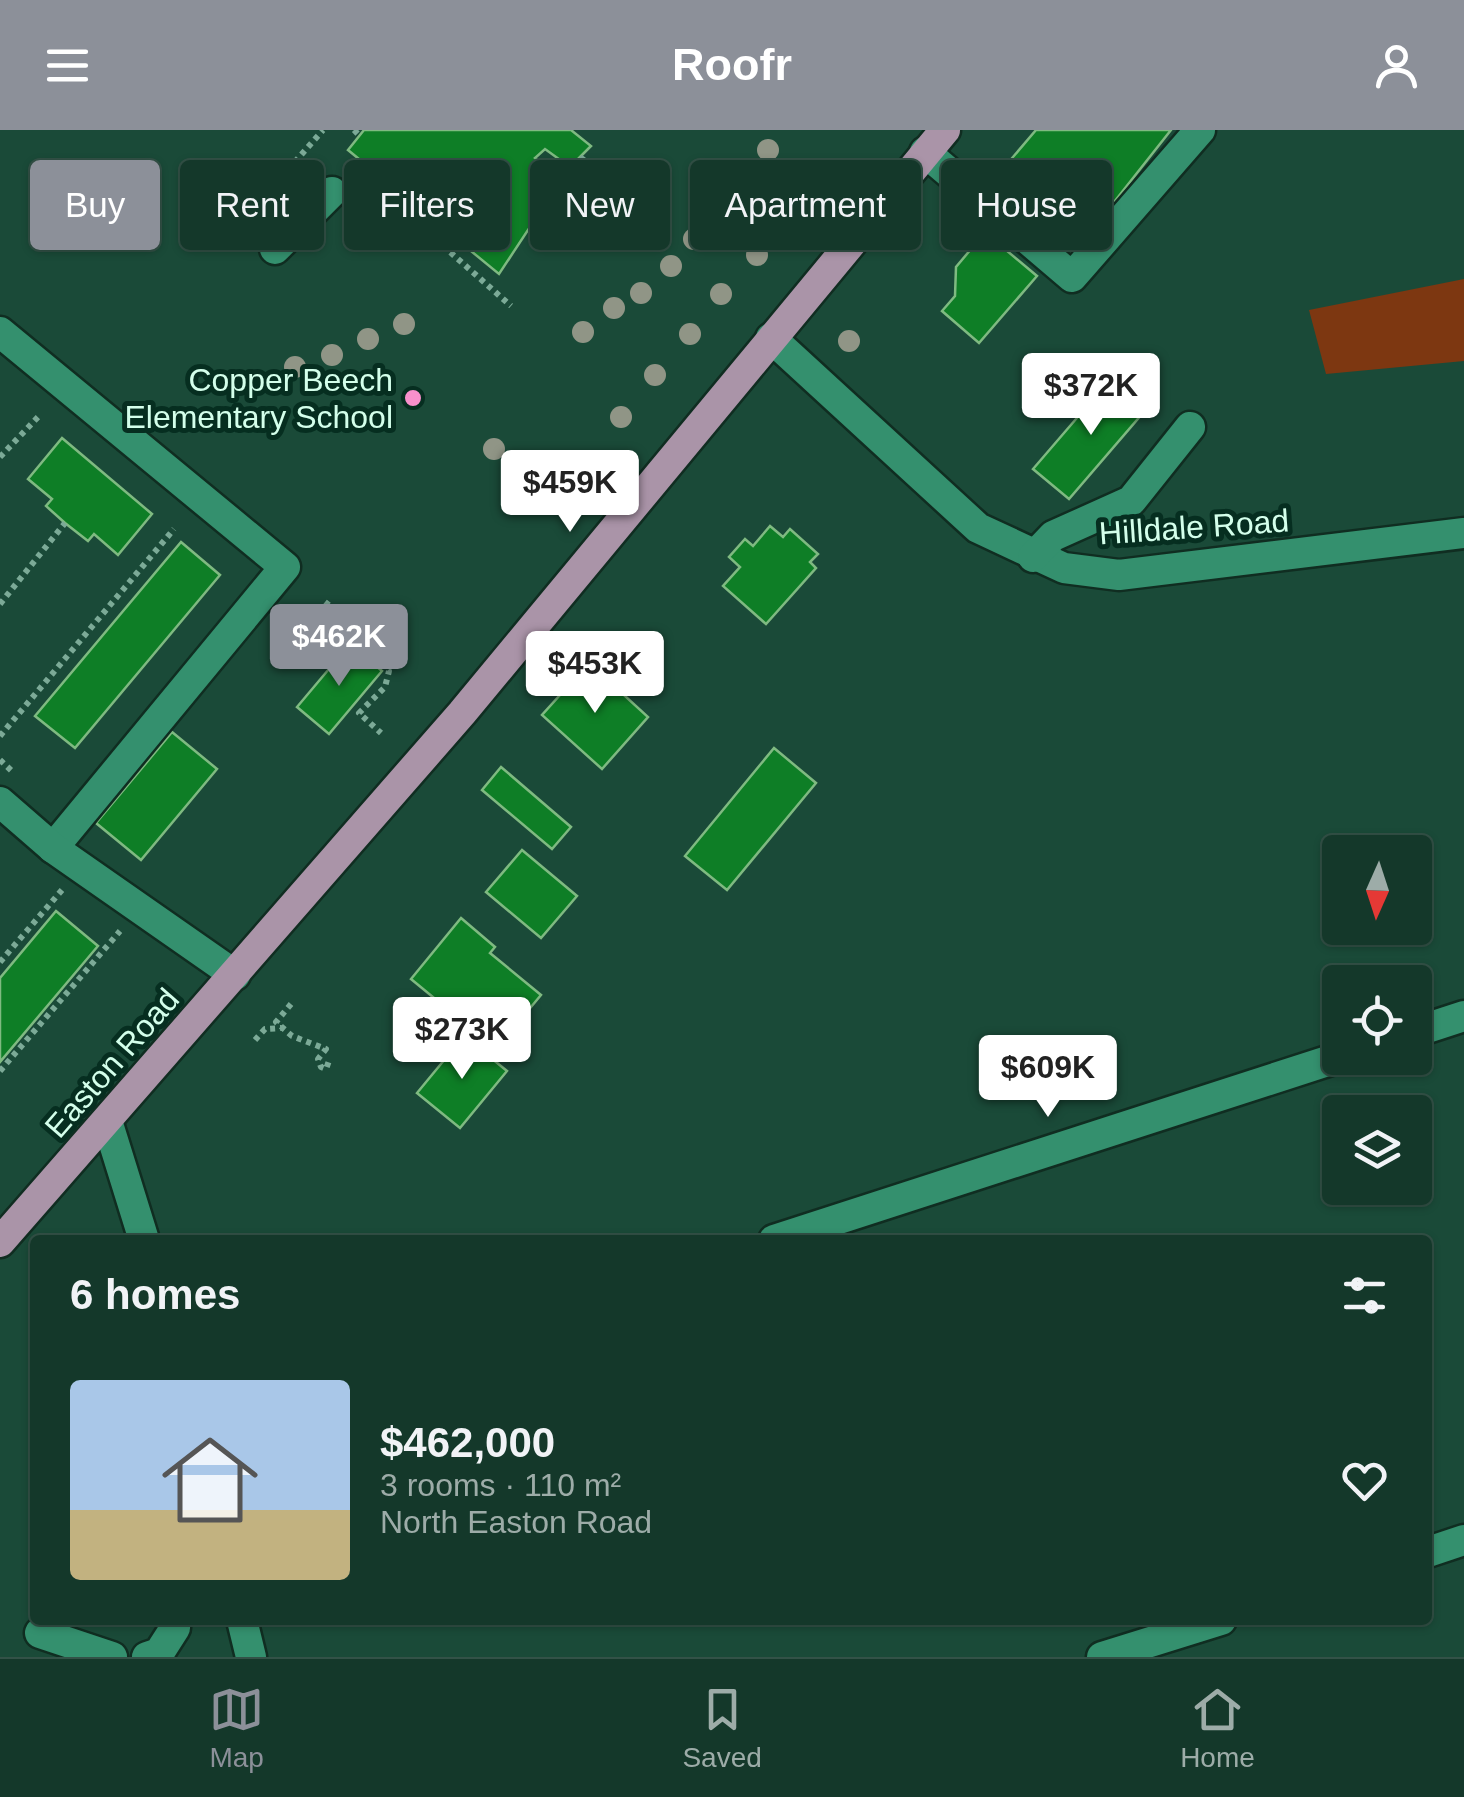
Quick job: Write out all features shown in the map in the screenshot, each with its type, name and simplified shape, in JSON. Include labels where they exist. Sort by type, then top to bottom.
[{"type":"main road","name":"Easton Road","points":[[0,1242],[108,1124],[535,627],[935,141]]},
{"type":"street","points":[[935,141],[1072,278],[1200,130]]},
{"type":"street","points":[[324,200],[332,192]]},
{"type":"street","points":[[0,332],[285,567],[53,848]]},
{"type":"street","name":"Hilldale Road","points":[[771,338],[978,528],[1033,557],[1064,568],[1119,575],[1464,534]]},
{"type":"street","points":[[1033,557],[1052,536],[1131,501],[1190,427]]},
{"type":"street","points":[[0,802],[53,848],[236,974]]},
{"type":"street","points":[[1432,1026],[1464,1016]]},
{"type":"street","points":[[789,1235],[1322,1062]]},
{"type":"street","points":[[108,1124],[142,1235]]},
{"type":"street","points":[[1432,1551],[1464,1540]]},
{"type":"street","points":[[147,1657],[159,1654],[175,1625]]},
{"type":"street","points":[[243,1625],[250,1657]]},
{"type":"street","points":[[1102,1657],[1205,1625]]},
{"type":"street","points":[[40,1633],[112,1657]]},
{"type":"path","points":[[297,160],[324,130]]},
{"type":"path","points":[[580,157],[584,160]]},
{"type":"path","points":[[447,250],[511,306]]},
{"type":"path","points":[[0,457],[38,418]]},
{"type":"path","points":[[0,604],[66,523]]},
{"type":"path","points":[[0,736],[174,529]]},
{"type":"path","points":[[326,602],[339,613],[324,635],[330,640],[354,641],[389,671],[384,687],[358,714],[382,733]]},
{"type":"path","points":[[0,962],[62,890]]},
{"type":"path","points":[[0,1071],[121,930]]},
{"type":"path","points":[[292,1004],[276,1022],[326,1049],[318,1064],[323,1071],[330,1058]]},
{"type":"path","points":[[255,1040],[265,1030],[283,1028]]},
{"type":"shaded area","points":[[1464,279],[1464,361],[1326,374],[1309,310]]},
{"type":"building","points":[[364,130],[571,130],[591,146],[577,160],[560,160],[545,149],[535,158],[537,160],[530,160],[530,227],[499,274],[470,250],[510,250],[510,160],[360,160],[348,150]]},
{"type":"building","points":[[1036,130],[1171,130],[1112,205],[1112,160],[1010,160]]},
{"type":"building","points":[[970,250],[1006,250],[1037,276],[979,343],[942,311],[955,296],[956,267]]},
{"type":"building","points":[[1113,376],[1148,407],[1069,499],[1033,469]]},
{"type":"building","points":[[62,438],[152,514],[118,555],[94,534],[88,541],[65,523],[46,506],[52,499],[28,479]]},
{"type":"building","points":[[770,526],[783,537],[790,529],[818,554],[810,562],[816,568],[766,624],[723,586],[740,567],[729,557],[745,539],[753,546]]},
{"type":"building","points":[[181,542],[220,575],[75,748],[35,716]]},
{"type":"building","points":[[350,644],[382,671],[329,734],[297,707]]},
{"type":"building","points":[[589,663],[648,717],[602,769],[542,715]]},
{"type":"building","points":[[172,732],[217,769],[141,860],[96,823]]},
{"type":"building","points":[[774,748],[816,783],[727,890],[685,856]]},
{"type":"building","points":[[501,767],[571,827],[552,849],[482,790]]},
{"type":"building","points":[[522,850],[577,896],[541,938],[486,892]]},
{"type":"building","points":[[56,911],[98,946],[0,1062],[0,978]]},
{"type":"building","points":[[461,918],[495,947],[490,953],[541,995],[496,1049],[411,979]]},
{"type":"building","points":[[464,1036],[507,1071],[460,1128],[417,1093]]},
{"type":"place","name":"Copper Beech Elementary School","points":[[413,398]]}]
